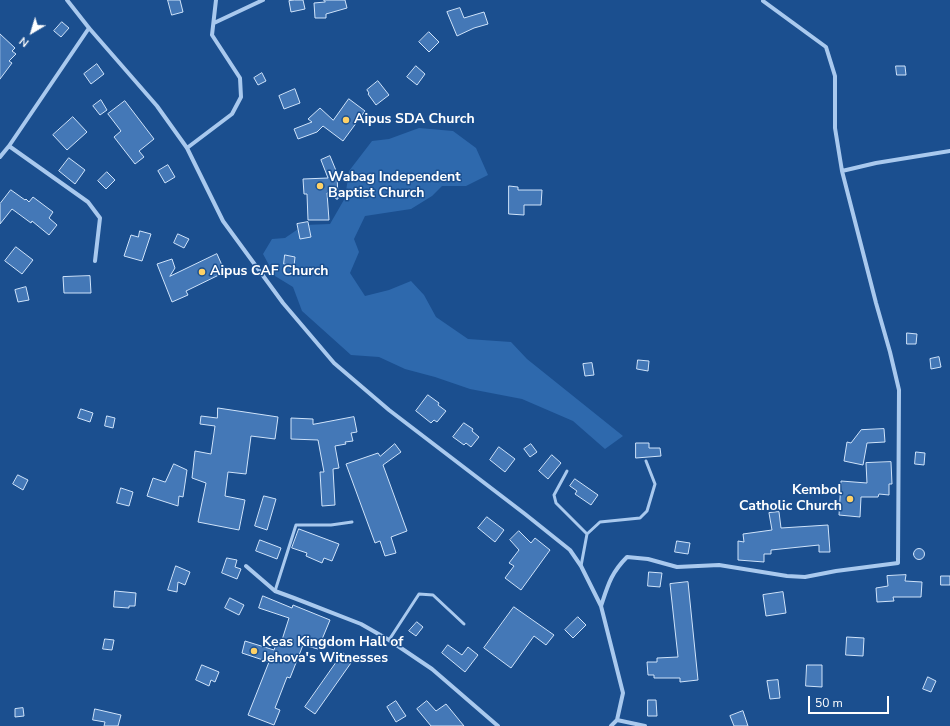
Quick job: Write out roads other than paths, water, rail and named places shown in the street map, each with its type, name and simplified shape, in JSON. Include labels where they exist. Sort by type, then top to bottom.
[{"type":"street","points":[[67,0],[89,28],[157,106],[187,148],[223,221],[283,303],[334,363],[389,410],[570,550],[601,606],[623,693],[617,720],[611,726]]},
{"type":"street","points":[[187,148],[232,114],[241,97],[240,78],[212,36],[216,0]]},
{"type":"street","points":[[214,23],[263,0]]},
{"type":"street","points":[[601,606],[617,567],[627,557],[648,559],[677,567],[719,565],[787,576],[805,577],[836,571],[898,563],[899,390],[842,171],[834,128],[835,76],[826,47],[763,1]]},
{"type":"street","points":[[0,157],[89,28]]},
{"type":"street","points":[[9,146],[88,202],[100,218],[95,261]]},
{"type":"street","points":[[842,171],[876,163],[950,151]]},
{"type":"street","points":[[246,566],[275,591],[361,624],[388,640],[432,669],[498,726]]},
{"type":"street","points":[[617,720],[645,726]]},
{"type":"lane","points":[[580,566],[587,534],[600,522],[640,518],[647,512],[655,484],[646,461]]},
{"type":"lane","points":[[567,471],[554,495],[556,503],[587,534]]},
{"type":"lane","points":[[275,591],[296,525],[331,525],[352,522]]},
{"type":"lane","points":[[388,640],[419,594],[433,595],[464,624]]},
{"type":"place","name":"Aipus SDA Church","points":[[346,120]]},
{"type":"place","name":"Wabag Independent Baptist Church","points":[[320,186]]},
{"type":"place","name":"Aipus CAF Church","points":[[202,272]]},
{"type":"place","name":"Kembol Catholic Church","points":[[850,499]]},
{"type":"place","name":"Keas Kingdom Hall of Jehova's Witnesses","points":[[254,651]]}]
